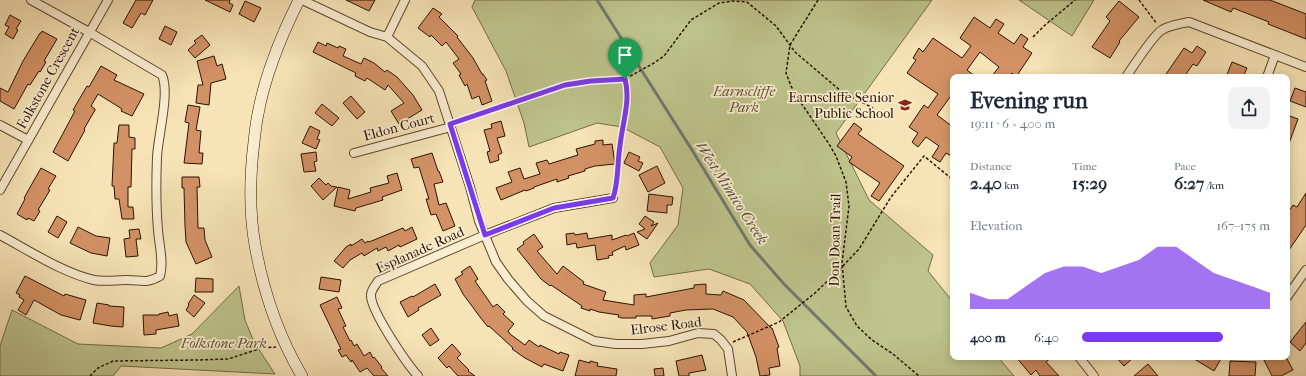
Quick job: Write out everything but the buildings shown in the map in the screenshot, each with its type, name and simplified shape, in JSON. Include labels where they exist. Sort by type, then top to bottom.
[{"type":"street","points":[[0,235],[68,272],[95,280],[152,280],[160,276],[162,268],[155,191],[157,154],[165,93],[165,82],[162,75],[31,0]]},
{"type":"street","name":"Folkstone Crescent","points":[[0,190],[108,0]]},
{"type":"street","points":[[299,0],[270,68],[257,115],[252,161],[251,203],[255,244],[267,296],[286,344],[302,376]]},
{"type":"street","name":"Elrose Road","points":[[302,0],[370,32],[387,38],[422,66],[439,91],[485,235],[496,262],[527,301],[544,316],[594,341],[616,344],[642,344],[668,341],[698,333],[714,334],[726,346]]},
{"type":"street","points":[[387,38],[405,0]]},
{"type":"street","points":[[1128,74],[1151,41],[1161,30],[1189,22],[1306,67]]},
{"type":"street","points":[[1268,74],[1275,55]]},
{"type":"street","points":[[0,125],[28,140]]},
{"type":"street","name":"Eldon Court","points":[[354,153],[451,125]]},
{"type":"street","name":"Esplanade Road","points":[[418,376],[395,344],[374,307],[371,296],[372,290],[378,281],[485,235],[554,208],[613,198]]},
{"type":"street","points":[[1290,293],[1306,270]]},
{"type":"street","points":[[726,346],[728,349],[732,376]]},
{"type":"street","points":[[1081,360],[1094,376]]},
{"type":"path","name":"Don Doan Trail","points":[[818,0],[790,45],[786,73],[791,86],[836,156],[846,182],[849,206],[842,267],[846,307],[857,326],[872,340],[893,354],[919,376]]},
{"type":"path","points":[[1033,37],[1074,0]]},
{"type":"path","points":[[1139,0],[1161,30]]},
{"type":"path","points":[[451,125],[565,85],[591,81],[625,79],[654,64],[664,56],[682,30],[691,20],[720,3],[733,1],[746,2],[776,26],[795,52],[842,92],[873,108]]},
{"type":"path","points":[[613,198],[617,186],[616,178],[627,103],[627,86],[625,79]]},
{"type":"path","points":[[726,346],[779,322],[815,293],[859,249],[891,197],[924,156],[950,177]]},
{"type":"path","points":[[90,376],[98,368],[113,361],[228,359],[262,348],[276,346]]},
{"type":"green space","name":"Earnscliffe Park","points":[[475,0],[932,0],[836,133],[869,200],[933,255],[928,271],[950,298],[950,360],[1001,360],[1014,376],[800,376],[800,366],[783,321],[750,284],[709,269],[654,277],[650,263],[678,225],[683,188],[660,147],[622,127],[597,123],[529,147],[524,123],[506,71],[472,7]]},
{"type":"green space","points":[[1019,0],[1094,0],[1072,36]]},
{"type":"green space","name":"Folkstone Park","points":[[239,286],[245,320],[254,342],[275,374],[121,366],[113,376],[0,376],[0,346],[12,310],[78,344],[161,348],[192,334]]},
{"type":"waterway","name":"West Mimico Creek","points":[[597,0],[750,245],[784,284],[876,376]]},
{"type":"place","name":"Earnscliffe Senior Public School","points":[[905,105]]},
{"type":"route","points":[[625,79],[627,86],[627,103],[622,128],[616,178],[617,186],[613,198],[554,208],[485,235],[450,124],[565,85],[591,81],[625,79]]}]
